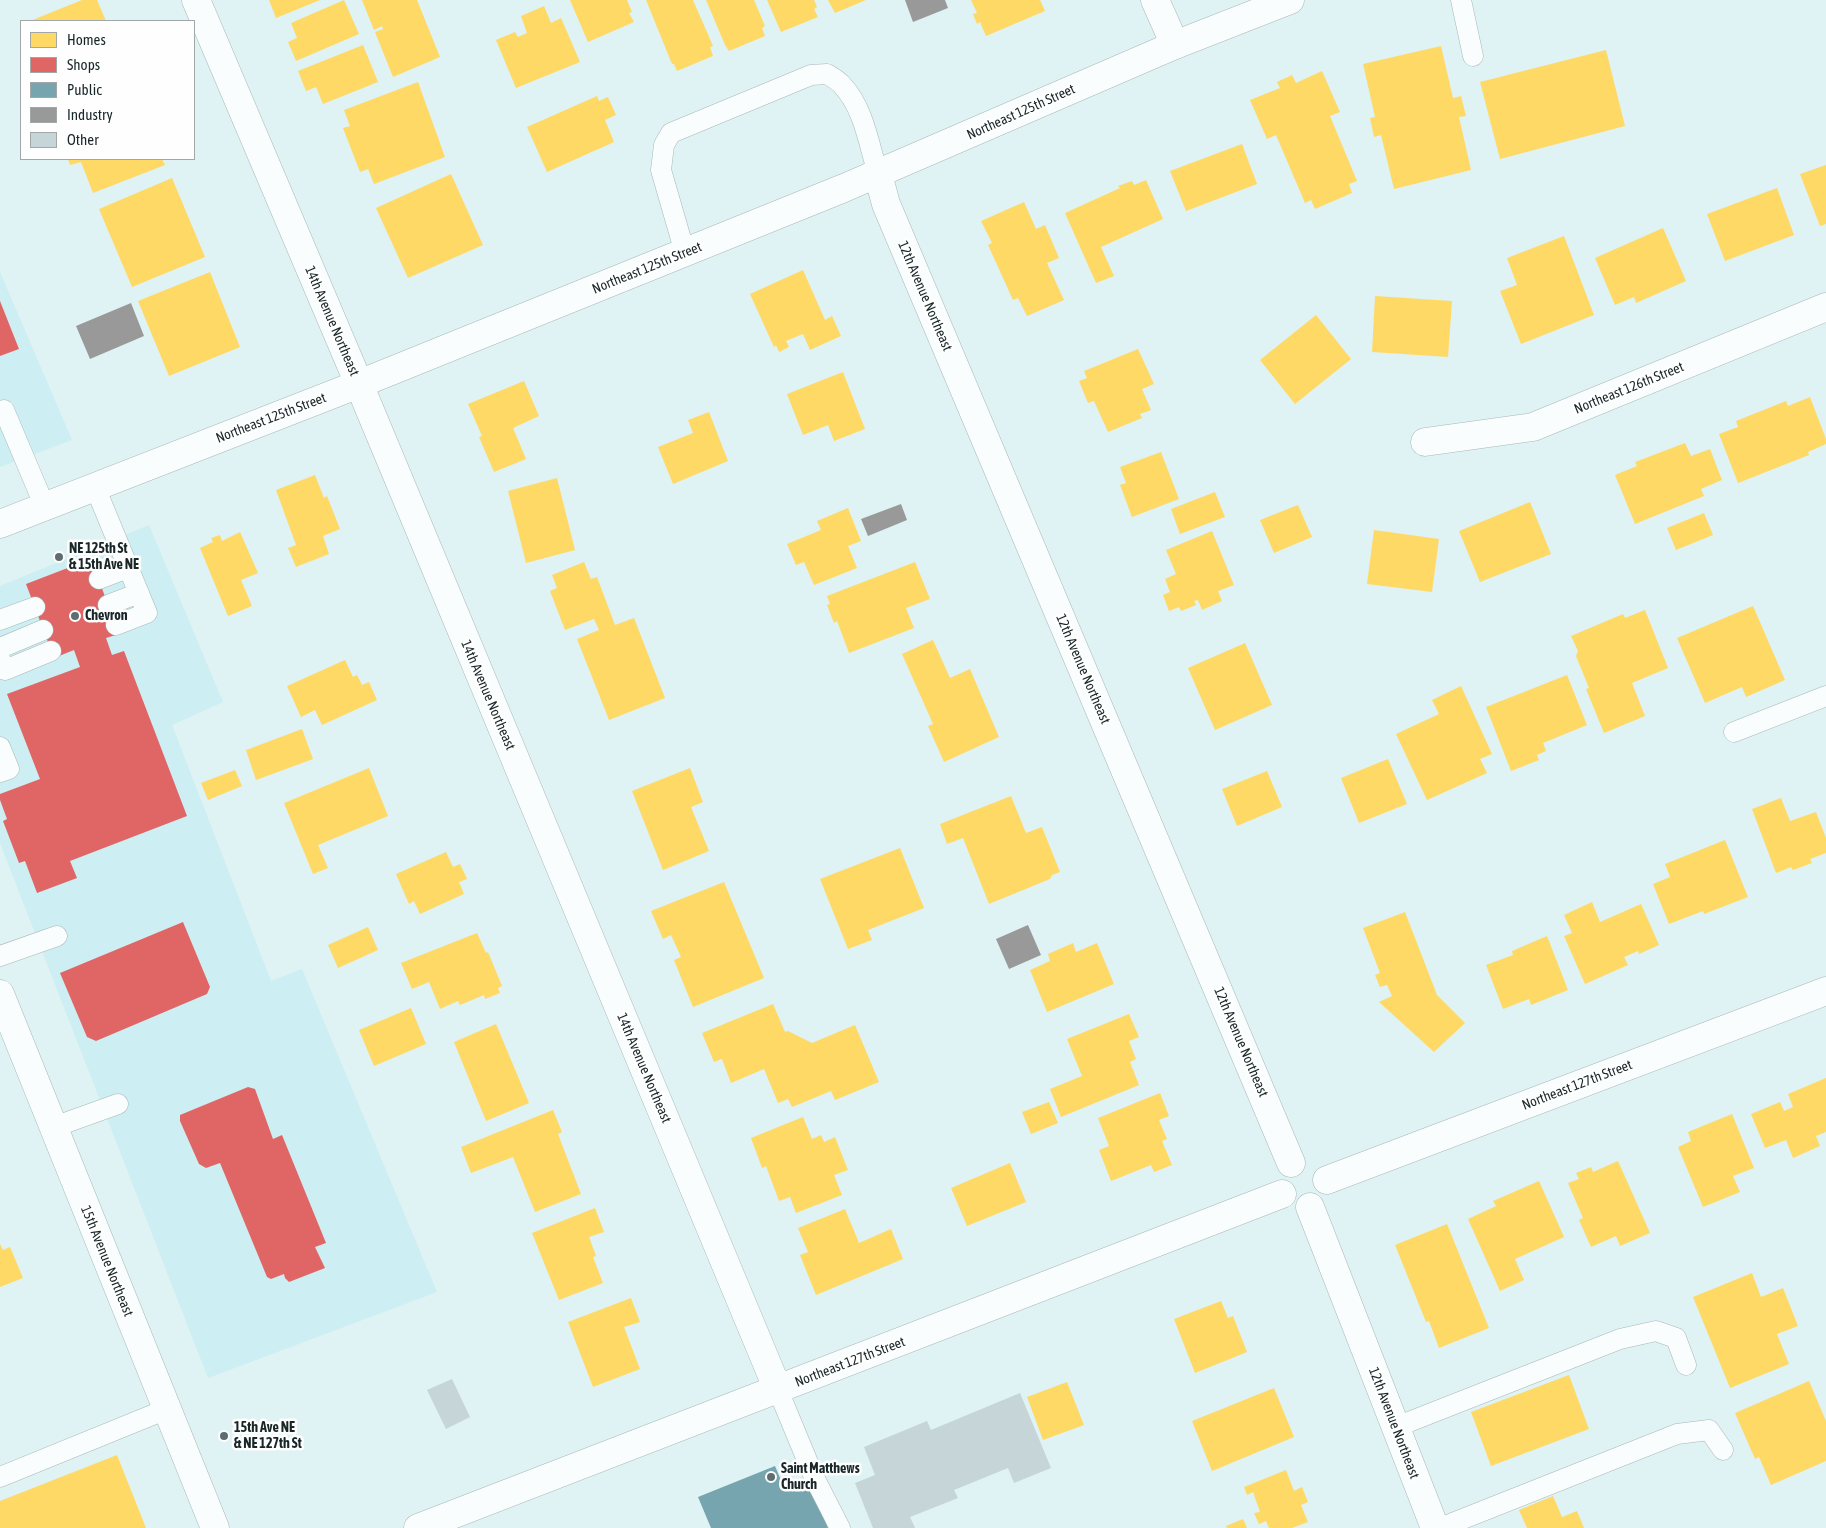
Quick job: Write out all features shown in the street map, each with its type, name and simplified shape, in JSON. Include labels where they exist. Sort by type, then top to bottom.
[{"type":"street","name":"14th Avenue Northeast","points":[[196,0],[359,384],[778,1390]]},
{"type":"street","points":[[1156,0],[1176,45]]},
{"type":"street","name":"Northeast 125th Street","points":[[0,524],[359,384],[685,253],[878,174],[1176,45],[1290,0]]},
{"type":"street","name":"12th Avenue Northeast","points":[[878,174],[886,204],[1292,1163]]},
{"type":"street","name":"Northeast 126th Street","points":[[1425,442],[1533,427],[1826,307]]},
{"type":"street","name":"Northeast 127th Street","points":[[1327,1180],[1826,991]]},
{"type":"street","name":"15th Avenue Northeast","points":[[2,1006],[54,1127],[167,1409],[210,1527]]},
{"type":"street","points":[[1298,1160],[1313,1162],[1320,1166],[1327,1180],[1325,1194],[1321,1202],[1310,1207],[1297,1208],[1283,1198],[1279,1183],[1281,1175],[1292,1163],[1298,1160]]},
{"type":"street","name":"Northeast 127th Street","points":[[426,1527],[1282,1194]]},
{"type":"street","name":"12th Avenue Northeast","points":[[1310,1207],[1435,1528]]},
{"type":"lane","points":[[1462,0],[1472,56]]},
{"type":"lane","points":[[685,253],[661,170],[664,145],[671,133],[811,75],[827,74],[842,85],[854,102],[862,119],[878,174]]},
{"type":"lane","points":[[4,410],[45,507]]},
{"type":"lane","points":[[95,487],[147,613],[116,625]]},
{"type":"lane","points":[[98,579],[128,568]]},
{"type":"lane","points":[[108,604],[139,593]]},
{"type":"lane","points":[[0,620],[35,607]]},
{"type":"lane","points":[[0,648],[43,630]]},
{"type":"lane","points":[[0,659],[5,670],[51,651]]},
{"type":"lane","points":[[1734,732],[1826,696]]},
{"type":"lane","points":[[0,747],[9,769],[0,772]]},
{"type":"lane","points":[[0,956],[57,936]]},
{"type":"lane","points":[[54,1127],[118,1104]]},
{"type":"lane","points":[[1396,1427],[1620,1338],[1656,1331],[1676,1338],[1686,1365]]},
{"type":"lane","points":[[778,1390],[814,1477],[840,1528]]},
{"type":"lane","points":[[0,1477],[167,1409]]},
{"type":"lane","points":[[1440,1528],[1677,1434],[1709,1430],[1723,1450]]},
{"type":"shaded area","points":[[0,272],[72,440],[0,467]]},
{"type":"shaded area","points":[[149,525],[223,702],[172,725],[271,981],[302,969],[437,1292],[208,1378],[0,843],[0,586]]},
{"type":"building: Homes","points":[[82,0],[97,0],[106,20],[32,20]]},
{"type":"building: Homes","points":[[269,0],[320,0],[276,18]]},
{"type":"building: Homes","points":[[344,0],[359,34],[296,61],[288,42],[297,38],[291,23]]},
{"type":"building: Homes","points":[[362,0],[417,0],[440,57],[393,77],[375,32],[383,29],[382,26],[374,30]]},
{"type":"building: Homes","points":[[570,0],[627,0],[632,12],[629,13],[634,22],[588,42]]},
{"type":"building: Homes","points":[[646,0],[693,0],[713,46],[710,47],[713,56],[677,71],[674,64],[672,64]]},
{"type":"building: Homes","points":[[706,0],[754,0],[765,26],[762,28],[765,36],[729,51]]},
{"type":"building: Homes","points":[[767,0],[814,0],[817,7],[814,9],[818,17],[781,32]]},
{"type":"building: Homes","points":[[828,0],[866,0],[835,13]]},
{"type":"building: Homes","points":[[971,0],[1040,0],[1045,11],[986,36],[980,22],[977,24],[973,14],[977,13]]},
{"type":"building: Homes","points":[[544,6],[551,23],[561,18],[580,62],[516,88],[496,40],[515,32],[518,37],[527,33],[521,16]]},
{"type":"building: Homes","points":[[363,45],[378,82],[323,104],[316,87],[306,91],[298,71]]},
{"type":"building: Homes","points":[[1441,46],[1453,98],[1461,96],[1466,116],[1459,117],[1471,170],[1394,189],[1381,135],[1374,137],[1370,118],[1375,117],[1363,64]]},
{"type":"building: Homes","points":[[1606,50],[1625,126],[1500,159],[1480,82]]},
{"type":"building: Homes","points":[[1322,71],[1340,112],[1330,116],[1357,181],[1349,184],[1352,193],[1315,209],[1311,200],[1305,203],[1276,135],[1267,139],[1250,100],[1280,88],[1277,82],[1292,75],[1296,83]]},
{"type":"building: Homes","points":[[418,82],[445,157],[374,184],[368,169],[360,172],[343,128],[350,126],[344,110]]},
{"type":"building: Homes","points":[[597,96],[599,101],[608,97],[616,115],[605,120],[614,142],[547,172],[527,127]]},
{"type":"building: Homes","points":[[1242,144],[1257,184],[1186,211],[1170,171]]},
{"type":"building: Homes","points":[[68,160],[162,160],[165,165],[93,193],[81,162],[70,165]]},
{"type":"building: Homes","points":[[1826,165],[1826,224],[1820,226],[1800,174]]},
{"type":"building: Homes","points":[[451,174],[483,245],[408,278],[376,208]]},
{"type":"building: Homes","points":[[172,178],[205,257],[132,287],[99,209]]},
{"type":"building: Homes","points":[[1146,180],[1163,219],[1101,247],[1114,276],[1096,283],[1065,213],[1120,188],[1118,186],[1132,181],[1134,185]]},
{"type":"building: Homes","points":[[1777,188],[1794,235],[1725,261],[1707,214]]},
{"type":"building: Homes","points":[[1024,202],[1036,229],[1045,225],[1059,258],[1047,263],[1064,300],[1027,316],[1018,298],[1013,300],[988,245],[992,243],[981,221]]},
{"type":"building: Homes","points":[[1663,228],[1686,281],[1636,303],[1634,297],[1615,305],[1595,258]]},
{"type":"building: Homes","points":[[1564,236],[1594,315],[1521,344],[1500,291],[1517,285],[1507,258]]},
{"type":"building: Homes","points":[[803,270],[825,320],[832,316],[841,336],[810,350],[803,334],[786,341],[789,347],[779,352],[776,345],[774,347],[750,294]]},
{"type":"building: Homes","points":[[210,272],[240,347],[169,376],[138,301]]},
{"type":"building: Homes","points":[[1375,296],[1452,301],[1448,357],[1372,352]]},
{"type":"building: Homes","points":[[1316,315],[1351,359],[1295,404],[1260,360]]},
{"type":"building: Homes","points":[[1138,349],[1154,384],[1142,389],[1151,410],[1140,414],[1142,418],[1108,432],[1094,401],[1088,403],[1079,381],[1087,378],[1084,371]]},
{"type":"building: Homes","points":[[843,372],[865,429],[834,441],[828,425],[803,435],[787,394]]},
{"type":"building: Homes","points":[[524,381],[539,416],[513,428],[526,459],[494,472],[479,437],[482,436],[468,404]]},
{"type":"building: Homes","points":[[1810,397],[1826,439],[1826,444],[1808,452],[1809,455],[1738,483],[1719,434],[1738,427],[1736,421],[1786,401],[1788,406]]},
{"type":"building: Homes","points":[[709,412],[728,461],[673,484],[658,447],[693,433],[688,420]]},
{"type":"building: Homes","points":[[1685,443],[1691,456],[1710,449],[1722,480],[1701,489],[1704,496],[1635,524],[1615,475],[1637,466],[1635,462]]},
{"type":"building: Homes","points":[[1161,452],[1179,499],[1132,517],[1120,485],[1126,483],[1120,467]]},
{"type":"building: Homes","points":[[315,475],[324,498],[327,496],[340,529],[323,536],[329,554],[296,567],[288,548],[296,545],[276,490]]},
{"type":"building: Homes","points":[[557,478],[575,550],[526,563],[508,491]]},
{"type":"building: Homes","points":[[1215,492],[1225,517],[1180,534],[1171,509]]},
{"type":"building: Homes","points":[[1530,502],[1551,554],[1480,582],[1459,531]]},
{"type":"building: Homes","points":[[1298,505],[1312,537],[1274,553],[1260,520]]},
{"type":"building: Homes","points":[[848,508],[861,541],[848,546],[857,568],[814,585],[804,562],[796,565],[787,544],[821,530],[817,521]]},
{"type":"building: Homes","points":[[1704,513],[1713,535],[1676,550],[1667,528]]},
{"type":"building: Homes","points":[[1374,530],[1439,539],[1432,592],[1367,584]]},
{"type":"building: Homes","points":[[1212,531],[1234,585],[1218,591],[1222,601],[1202,610],[1198,600],[1194,601],[1196,605],[1181,611],[1179,607],[1169,611],[1163,595],[1170,592],[1165,579],[1176,574],[1166,550]]},
{"type":"building: Homes","points":[[240,532],[258,573],[241,580],[252,606],[228,616],[200,548],[213,542],[211,538],[220,535],[222,541]]},
{"type":"building: Homes","points":[[584,562],[591,579],[597,577],[615,625],[634,618],[665,698],[609,720],[577,639],[599,630],[594,619],[565,630],[550,591],[557,588],[552,575]]},
{"type":"building: Homes","points":[[915,562],[930,599],[906,608],[914,628],[849,653],[837,621],[834,623],[827,605],[830,604],[827,596]]},
{"type":"building: Homes","points":[[1753,606],[1785,680],[1746,697],[1742,687],[1705,703],[1677,638]]},
{"type":"building: Homes","points":[[1645,610],[1668,668],[1632,683],[1645,716],[1604,733],[1586,689],[1589,688],[1576,656],[1578,651],[1571,636],[1623,614],[1625,618]]},
{"type":"building: Homes","points":[[933,640],[950,678],[970,669],[999,737],[944,762],[928,726],[933,724],[902,654]]},
{"type":"building: Homes","points":[[1245,643],[1272,705],[1215,730],[1188,668]]},
{"type":"building: Homes","points":[[345,660],[353,677],[357,675],[362,685],[369,682],[377,700],[322,725],[315,710],[301,717],[287,686]]},
{"type":"building: Homes","points":[[1567,675],[1587,725],[1543,743],[1546,751],[1537,755],[1539,760],[1511,771],[1486,707]]},
{"type":"building: Homes","points":[[1461,686],[1492,754],[1480,759],[1487,773],[1427,800],[1396,734],[1439,714],[1432,700]]},
{"type":"building: Homes","points":[[302,729],[313,759],[256,780],[246,750]]},
{"type":"building: Homes","points":[[1388,759],[1407,804],[1359,823],[1341,778]]},
{"type":"building: Homes","points":[[369,768],[388,816],[318,845],[328,868],[313,874],[284,803]]},
{"type":"building: Homes","points":[[690,768],[703,802],[691,807],[709,851],[663,870],[632,791]]},
{"type":"building: Homes","points":[[235,770],[242,786],[208,800],[201,783]]},
{"type":"building: Homes","points":[[1267,771],[1282,807],[1237,826],[1222,789]]},
{"type":"building: Homes","points":[[1011,796],[1026,833],[1042,827],[1060,872],[1052,875],[1050,879],[989,904],[963,838],[947,844],[940,824]]},
{"type":"building: Homes","points":[[1781,798],[1790,821],[1816,812],[1826,838],[1826,853],[1810,859],[1812,863],[1793,870],[1791,867],[1776,873],[1752,809]]},
{"type":"building: Homes","points":[[1725,840],[1748,897],[1704,914],[1703,911],[1669,924],[1653,884],[1670,877],[1665,864]]},
{"type":"building: Homes","points":[[900,848],[924,908],[868,930],[872,940],[848,949],[820,879]]},
{"type":"building: Homes","points":[[446,852],[453,867],[460,864],[467,879],[459,882],[464,894],[420,914],[414,901],[409,904],[396,874]]},
{"type":"building: Homes","points":[[724,882],[764,978],[693,1007],[674,960],[681,957],[671,935],[663,939],[651,911]]},
{"type":"building: Homes","points":[[1592,902],[1600,922],[1641,904],[1659,945],[1639,954],[1638,951],[1624,957],[1628,965],[1585,984],[1564,936],[1572,933],[1564,915]]},
{"type":"building: Homes","points":[[1405,912],[1437,995],[1465,1023],[1434,1052],[1379,1002],[1392,996],[1387,985],[1380,987],[1375,975],[1380,973],[1363,928]]},
{"type":"building: Homes","points":[[368,927],[378,950],[338,968],[328,945]]},
{"type":"building: Homes","points":[[477,933],[486,953],[488,952],[502,986],[498,988],[500,993],[485,999],[484,995],[460,1005],[458,1001],[440,1009],[429,982],[412,989],[401,963]]},
{"type":"building: Homes","points":[[1547,936],[1568,990],[1531,1005],[1529,999],[1503,1009],[1486,965],[1513,955],[1512,951]]},
{"type":"building: Homes","points":[[1073,943],[1076,952],[1097,943],[1114,984],[1047,1012],[1030,970],[1050,961],[1048,954]]},
{"type":"building: Homes","points":[[773,1004],[785,1032],[788,1031],[812,1043],[855,1025],[879,1082],[835,1100],[831,1091],[792,1107],[788,1099],[778,1103],[764,1069],[731,1083],[722,1059],[714,1062],[702,1033]]},
{"type":"building: Homes","points":[[411,1008],[426,1044],[374,1066],[359,1030]]},
{"type":"building: Homes","points":[[1129,1014],[1139,1037],[1129,1041],[1136,1059],[1130,1062],[1139,1085],[1061,1117],[1050,1089],[1082,1076],[1067,1039]]},
{"type":"building: Homes","points":[[496,1024],[529,1103],[486,1121],[454,1042]]},
{"type":"building: Homes","points":[[1826,1078],[1826,1132],[1816,1136],[1820,1146],[1793,1158],[1786,1140],[1765,1148],[1751,1114],[1780,1102],[1784,1111],[1793,1107],[1788,1094]]},
{"type":"building: Homes","points":[[1160,1093],[1169,1116],[1159,1120],[1167,1139],[1162,1141],[1172,1165],[1154,1172],[1151,1165],[1111,1181],[1099,1150],[1109,1146],[1098,1118]]},
{"type":"building: Homes","points":[[1049,1102],[1058,1123],[1031,1134],[1022,1112]]},
{"type":"building: Homes","points":[[553,1110],[562,1132],[558,1134],[581,1194],[535,1212],[513,1157],[471,1173],[461,1147]]},
{"type":"building: Homes","points":[[1732,1114],[1754,1168],[1733,1176],[1740,1192],[1703,1207],[1678,1147],[1691,1141],[1688,1132]]},
{"type":"building: Homes","points":[[803,1117],[812,1139],[821,1135],[824,1142],[835,1137],[848,1170],[834,1175],[842,1195],[796,1213],[790,1197],[779,1201],[766,1166],[762,1168],[751,1138]]},
{"type":"building: Homes","points":[[1618,1161],[1650,1233],[1620,1246],[1616,1236],[1591,1247],[1579,1220],[1583,1218],[1568,1183],[1579,1179],[1576,1173],[1591,1167],[1593,1172]]},
{"type":"building: Homes","points":[[1010,1163],[1026,1202],[967,1226],[951,1188]]},
{"type":"building: Homes","points":[[1539,1181],[1564,1237],[1515,1259],[1524,1280],[1500,1291],[1468,1219],[1496,1206],[1493,1201]]},
{"type":"building: Homes","points":[[595,1208],[604,1232],[589,1237],[596,1256],[593,1257],[603,1283],[559,1300],[532,1233]]},
{"type":"building: Homes","points":[[845,1209],[859,1243],[891,1229],[903,1259],[816,1295],[800,1255],[808,1252],[798,1228]]},
{"type":"building: Homes","points":[[1447,1224],[1489,1328],[1439,1348],[1429,1321],[1426,1322],[1395,1245]]},
{"type":"building: Homes","points":[[0,1244],[3,1250],[10,1247],[23,1278],[0,1287]]},
{"type":"building: Homes","points":[[1752,1273],[1761,1297],[1783,1288],[1798,1326],[1777,1334],[1789,1364],[1730,1388],[1693,1297]]},
{"type":"building: Homes","points":[[631,1298],[640,1322],[624,1327],[640,1369],[593,1387],[568,1322]]},
{"type":"building: Homes","points":[[1221,1301],[1228,1318],[1233,1316],[1247,1352],[1195,1373],[1174,1319]]},
{"type":"building: Homes","points":[[1569,1375],[1589,1429],[1491,1466],[1471,1412]]},
{"type":"building: Homes","points":[[1809,1381],[1826,1421],[1826,1461],[1771,1485],[1759,1457],[1755,1459],[1735,1413]]},
{"type":"building: Homes","points":[[1067,1382],[1084,1425],[1043,1440],[1027,1397]]},
{"type":"building: Homes","points":[[1274,1388],[1294,1437],[1212,1471],[1192,1421]]},
{"type":"building: Homes","points":[[117,1455],[146,1528],[0,1528],[0,1501]]},
{"type":"building: Homes","points":[[1286,1470],[1294,1491],[1302,1487],[1308,1502],[1301,1505],[1308,1522],[1292,1528],[1269,1528],[1266,1521],[1259,1524],[1254,1513],[1260,1512],[1253,1492],[1247,1495],[1244,1487]]},
{"type":"building: Homes","points":[[1553,1496],[1562,1517],[1577,1511],[1584,1528],[1527,1528],[1519,1510]]},
{"type":"building: Homes","points":[[1243,1519],[1247,1528],[1227,1528],[1226,1526]]},
{"type":"building: Shops","points":[[0,301],[19,349],[0,356]]},
{"type":"building: Shops","points":[[91,559],[119,634],[106,638],[112,655],[124,651],[187,816],[70,861],[77,878],[37,893],[25,861],[19,863],[3,821],[7,819],[0,800],[0,794],[40,779],[7,694],[80,667],[74,650],[54,658],[26,584]]},
{"type":"building: Shops","points":[[183,922],[210,987],[207,994],[96,1041],[87,1037],[60,973]]},
{"type":"building: Shops","points":[[248,1087],[255,1089],[273,1139],[282,1135],[326,1243],[315,1247],[325,1268],[289,1282],[284,1274],[271,1279],[267,1277],[220,1163],[206,1168],[199,1164],[180,1121],[180,1115]]},
{"type":"building: Public","points":[[775,1466],[780,1478],[786,1475],[790,1484],[807,1477],[828,1528],[711,1528],[698,1497]]},
{"type":"building: Industry","points":[[905,0],[945,0],[948,8],[913,22]]},
{"type":"building: Industry","points":[[131,303],[144,336],[90,359],[76,326]]},
{"type":"building: Industry","points":[[901,504],[907,520],[868,536],[861,519]]},
{"type":"building: Industry","points":[[1028,925],[1041,955],[1009,969],[996,939]]},
{"type":"building: Other","points":[[452,1379],[470,1417],[446,1429],[427,1390]]},
{"type":"building: Other","points":[[1020,1393],[1051,1468],[1014,1483],[1008,1468],[954,1490],[958,1498],[910,1517],[915,1528],[873,1528],[855,1483],[875,1475],[864,1447],[927,1421],[931,1430]]},
{"type":"place","name":"NE 125th St & 15th Ave NE","points":[[59,557]]},
{"type":"place","name":"Chevron","points":[[75,616]]},
{"type":"place","name":"15th Ave NE & NE 127th St","points":[[224,1436]]},
{"type":"place","name":"Saint Matthews Church","points":[[771,1477]]}]
